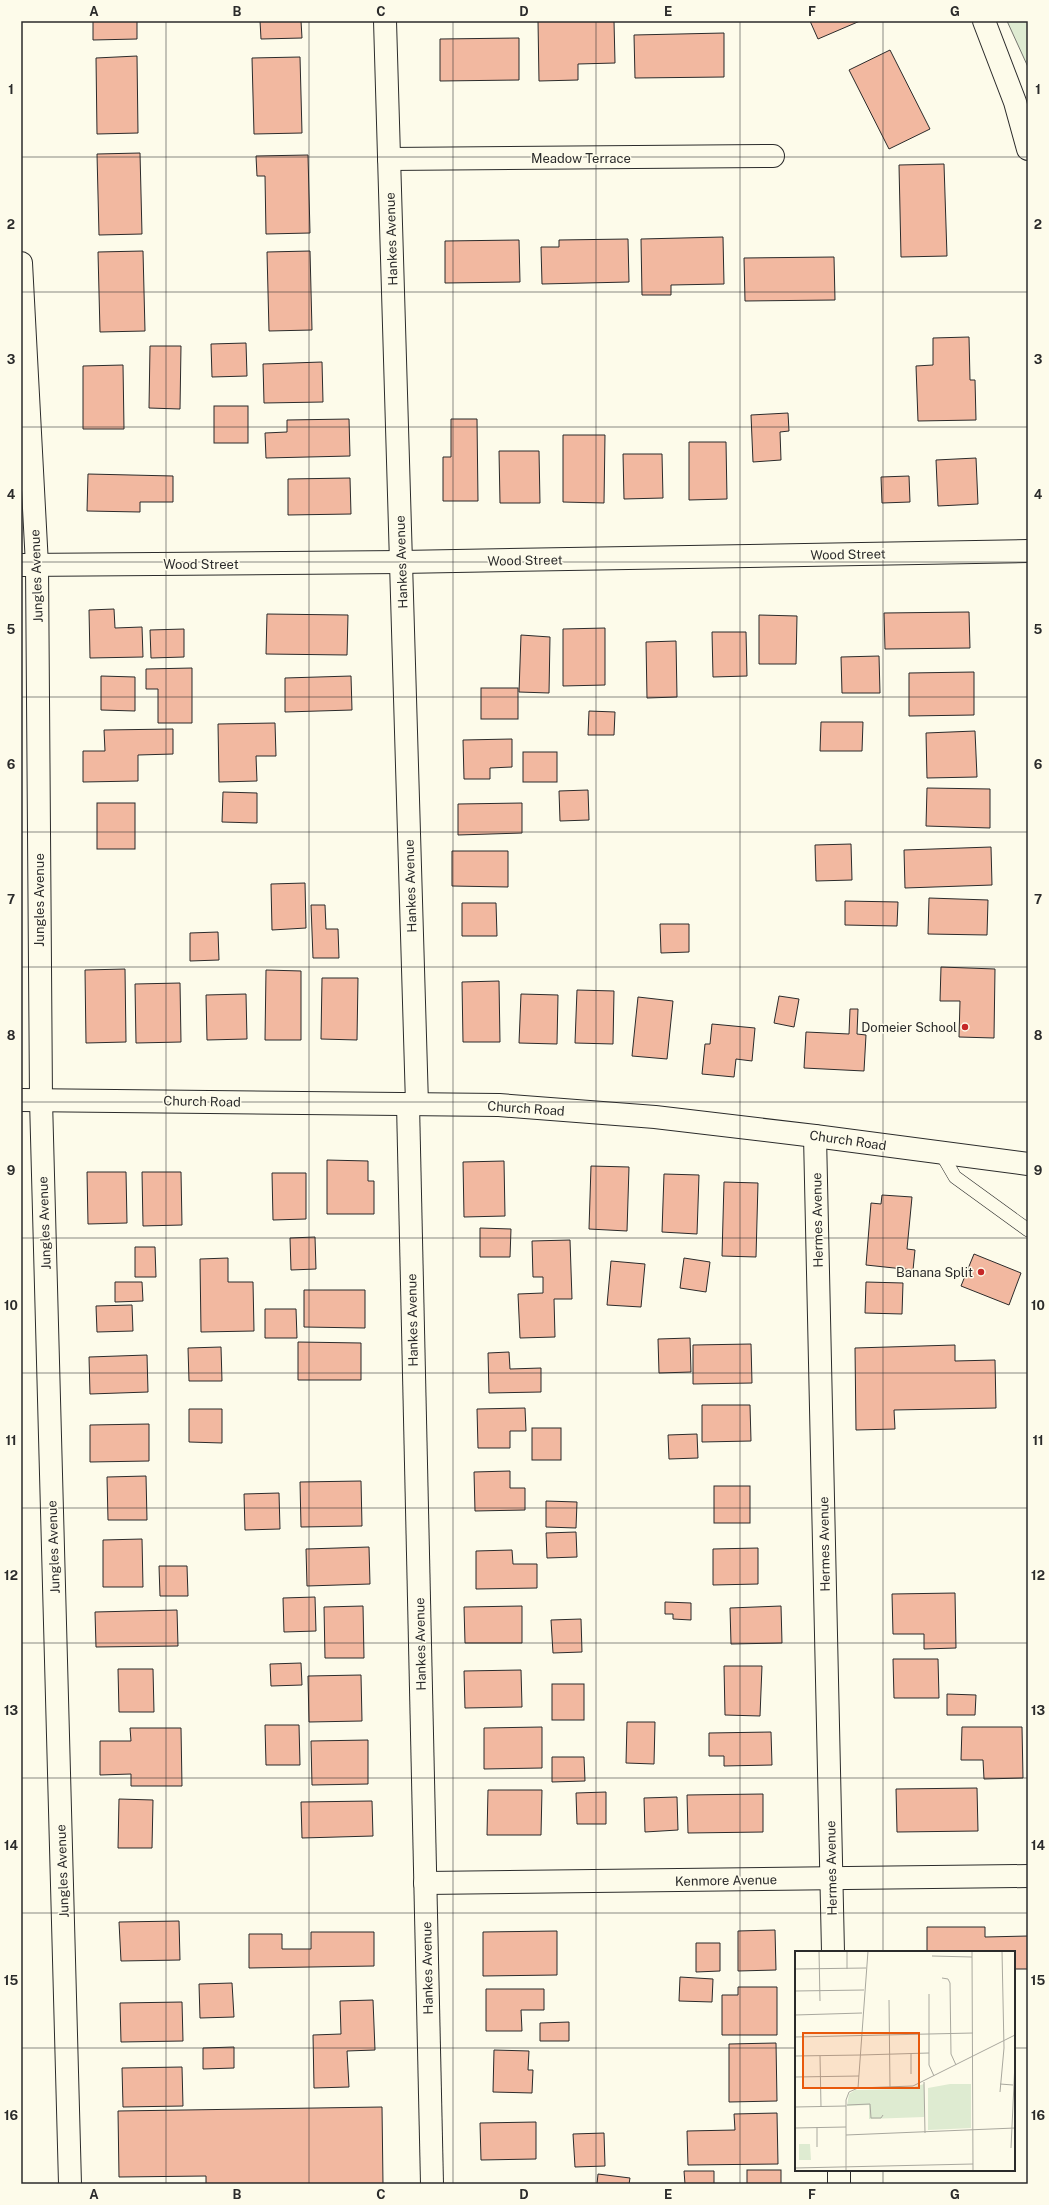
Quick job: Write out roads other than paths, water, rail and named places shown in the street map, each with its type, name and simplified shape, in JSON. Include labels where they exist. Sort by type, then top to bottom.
[{"type":"street","name":"Hankes Avenue","points":[[385,21],[401,562],[425,1883],[432,2184]]},
{"type":"street","points":[[984,21],[1015,102],[1028,150]]},
{"type":"street","name":"Meadow Terrace","points":[[389,159],[772,156]]},
{"type":"street","name":"Jungles Avenue","points":[[21,263],[29,565],[31,1100],[70,2184]]},
{"type":"street","name":"Wood Street","points":[[29,565],[401,562],[1028,551]]},
{"type":"street","name":"Church Road","points":[[31,1100],[499,1106],[655,1117],[1028,1164]]},
{"type":"street","name":"Hermes Avenue","points":[[815,1136],[833,1951]]},
{"type":"street","name":"Kenmore Avenue","points":[[425,1883],[1028,1876]]},
{"type":"street","points":[[839,2171],[839,2184]]},
{"type":"lane","points":[[941,1153],[955,1177],[1028,1230]]},
{"type":"place","name":"Domeier School","points":[[965,1027]]},
{"type":"place","name":"Banana Split","points":[[981,1272]]}]
